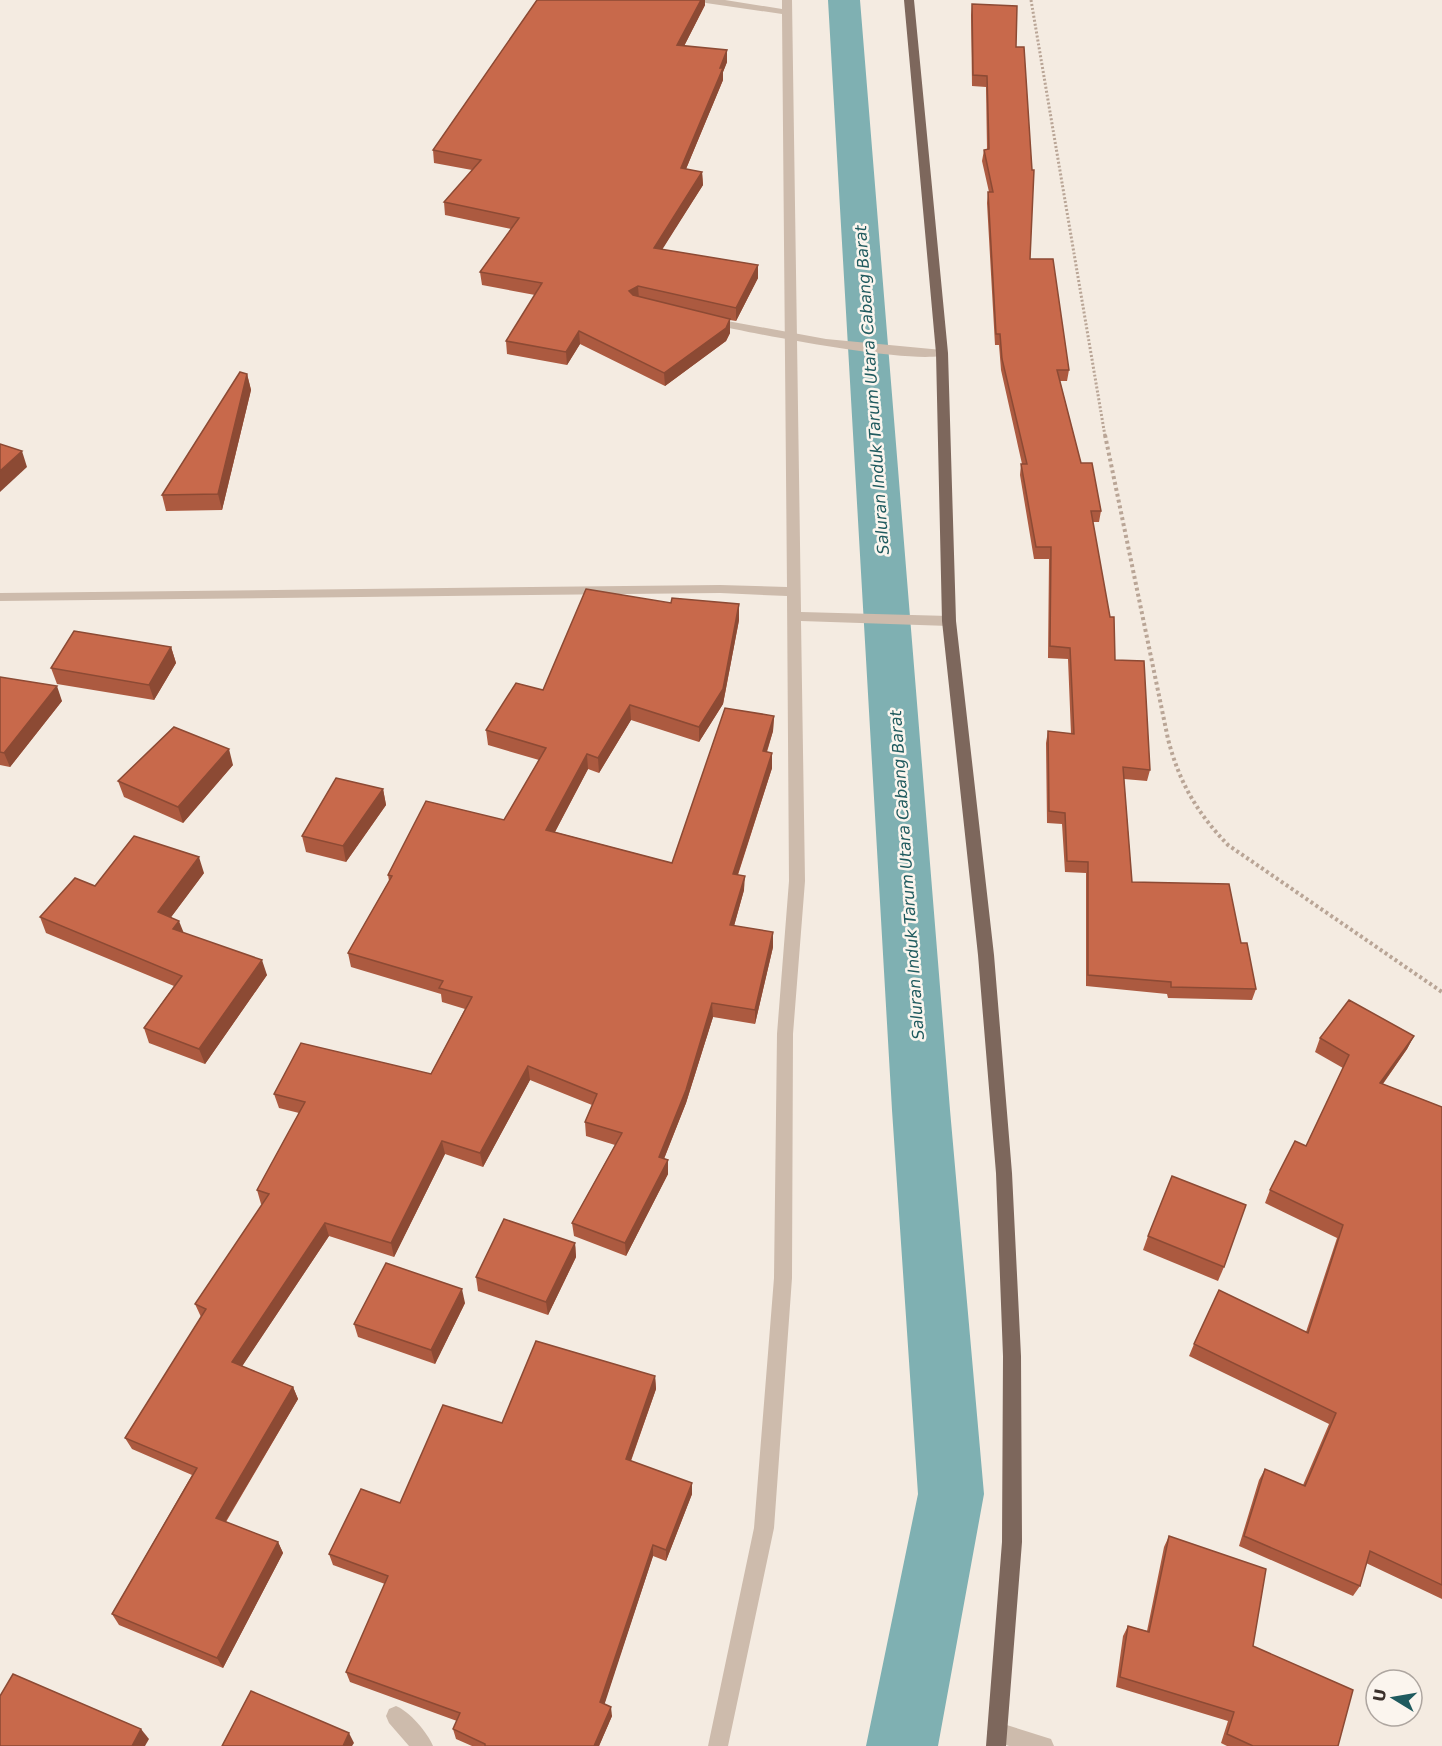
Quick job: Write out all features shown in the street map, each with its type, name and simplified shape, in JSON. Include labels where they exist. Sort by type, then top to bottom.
[{"type":"main road","points":[[909,0],[942,353],[949,621],[986,955],[1005,1196],[1012,1356],[1012,1542],[996,1739]]},
{"type":"street","points":[[706,0],[787,6],[797,881],[785,1034],[783,1278],[764,1528],[718,1746]]},
{"type":"street","points":[[696,318],[790,339],[909,352],[942,353]]},
{"type":"street","points":[[0,597],[708,589],[795,592]]},
{"type":"street","points":[[794,616],[949,621]]},
{"type":"street","points":[[396,1716],[423,1746]]},
{"type":"street","points":[[996,1739],[1044,1746]]},
{"type":"path","points":[[1032,0],[1104,432],[1168,739],[1185,793],[1207,824],[1228,845],[1442,992]]},
{"type":"building","points":[[537,0],[701,0],[677,45],[727,50],[720,68],[723,68],[681,168],[702,172],[654,248],[758,265],[736,308],[638,286],[629,291],[633,295],[730,319],[726,328],[664,373],[579,331],[566,352],[506,341],[542,283],[480,272],[519,218],[444,202],[481,160],[433,150]]},
{"type":"building","points":[[972,4],[1017,6],[1016,47],[1024,47],[1032,170],[1034,170],[1030,259],[1053,259],[1069,370],[1057,370],[1081,463],[1092,463],[1101,511],[1091,511],[1110,617],[1114,617],[1115,660],[1144,661],[1150,770],[1123,767],[1132,882],[1229,884],[1241,943],[1247,943],[1256,989],[1171,987],[1171,982],[1088,975],[1088,862],[1067,861],[1065,813],[1049,811],[1048,731],[1074,734],[1070,648],[1050,646],[1051,547],[1036,547],[1021,464],[1027,464],[1002,359],[1000,334],[996,334],[988,192],[993,192],[984,150],[989,149],[987,76],[973,75]]},
{"type":"building","points":[[240,372],[247,374],[218,494],[162,495]]},
{"type":"building","points":[[0,444],[22,451],[0,471]]},
{"type":"building","points":[[586,589],[671,603],[672,598],[739,604],[723,689],[699,727],[630,705],[598,758],[587,754],[546,830],[672,863],[725,708],[774,716],[763,751],[772,753],[733,874],[745,876],[730,925],[773,932],[755,1010],[712,1003],[686,1090],[659,1157],[668,1160],[625,1243],[572,1223],[622,1133],[585,1122],[597,1094],[528,1066],[480,1153],[442,1141],[391,1243],[325,1223],[232,1362],[293,1387],[216,1518],[278,1542],[217,1658],[112,1614],[197,1468],[125,1438],[206,1309],[195,1304],[269,1194],[257,1190],[305,1102],[274,1094],[301,1043],[431,1074],[472,997],[439,988],[443,981],[348,953],[392,876],[388,875],[426,801],[504,820],[546,748],[486,730],[516,683],[543,690]]},
{"type":"building","points":[[74,631],[171,647],[149,685],[51,668]]},
{"type":"building","points":[[0,677],[57,686],[4,753],[0,752]]},
{"type":"building","points":[[174,727],[229,749],[178,807],[118,781]]},
{"type":"building","points":[[336,778],[383,789],[343,846],[302,836]]},
{"type":"building","points":[[134,836],[199,857],[158,912],[179,921],[173,929],[262,960],[199,1049],[144,1028],[182,976],[40,917],[75,878],[95,886]]},
{"type":"building","points":[[1349,1000],[1414,1036],[1380,1083],[1442,1107],[1442,1585],[1370,1551],[1360,1586],[1244,1536],[1265,1469],[1305,1486],[1336,1413],[1194,1344],[1219,1290],[1308,1333],[1343,1225],[1270,1190],[1295,1141],[1306,1146],[1349,1055],[1320,1038]]},
{"type":"building","points":[[1172,1176],[1246,1205],[1224,1267],[1148,1236]]},
{"type":"building","points":[[504,1219],[575,1243],[546,1302],[476,1277]]},
{"type":"building","points":[[386,1263],[462,1289],[431,1350],[354,1324]]},
{"type":"building","points":[[536,1341],[655,1376],[626,1459],[692,1483],[666,1550],[653,1545],[600,1702],[611,1707],[594,1746],[485,1746],[453,1729],[460,1713],[346,1672],[388,1576],[329,1554],[361,1489],[400,1503],[443,1405],[502,1423]]},
{"type":"building","points":[[1169,1536],[1266,1569],[1253,1646],[1353,1690],[1338,1746],[1253,1746],[1227,1734],[1234,1712],[1120,1677],[1128,1626],[1149,1632]]},
{"type":"building","points":[[13,1674],[141,1729],[132,1746],[0,1746],[0,1696]]},
{"type":"building","points":[[251,1691],[349,1733],[343,1746],[222,1746]]},
{"type":"waterway","name":"Saluran Induk Tarum Utara Cabang Barat","points":[[844,0],[921,1110],[951,1494],[902,1746]]}]
